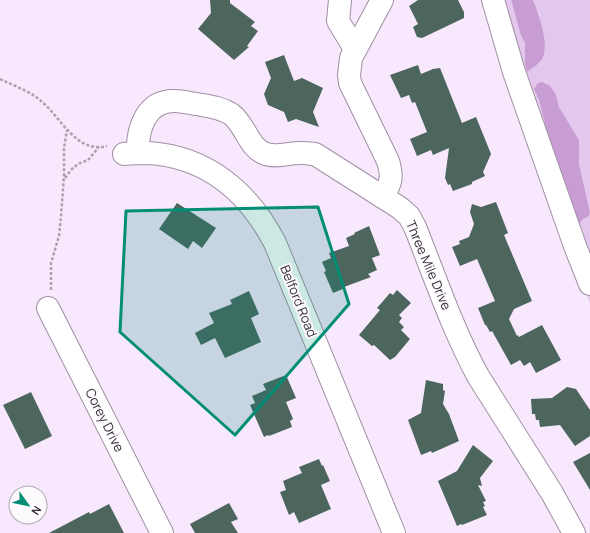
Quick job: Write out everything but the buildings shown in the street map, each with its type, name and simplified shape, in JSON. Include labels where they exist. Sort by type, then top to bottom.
[{"type":"street","points":[[340,0],[338,21],[355,49]]},
{"type":"street","points":[[382,0],[355,49],[349,67],[350,83],[388,161],[391,171],[391,181],[383,197]]},
{"type":"street","points":[[493,0],[514,72],[575,246],[590,284]]},
{"type":"street","name":"Three Mile Drive","points":[[131,154],[138,144],[142,121],[155,106],[164,102],[175,101],[219,108],[231,114],[239,121],[250,141],[257,149],[266,154],[276,156],[302,153],[315,154],[400,208],[409,216],[469,360],[552,493],[574,533]]},
{"type":"street","name":"Belford Road","points":[[131,154],[149,153],[170,156],[189,161],[206,168],[236,190],[260,216],[275,243],[394,533]]},
{"type":"street","name":"Corey Drive","points":[[48,308],[162,533]]},
{"type":"path","points":[[0,79],[41,100],[67,130],[78,140],[93,146],[105,146],[116,142],[131,154]]},
{"type":"path","points":[[48,308],[51,298],[51,263],[59,236],[64,181],[64,148],[67,130]]},
{"type":"path","points":[[64,181],[72,169],[78,164],[88,160],[99,146]]},
{"type":"highlighted area","points":[[318,207],[349,304],[235,435],[120,332],[126,211]]},
{"type":"shaded area","points":[[488,0],[511,0],[521,36],[525,43],[525,64],[528,72],[540,16],[533,0],[590,0],[590,211],[579,164],[579,140],[559,107],[556,95],[534,89],[539,100],[579,225],[583,219],[589,216],[590,212],[590,303],[566,243]]},
{"type":"shaded area","points":[[511,0],[533,0],[543,30],[545,47],[544,54],[539,63],[527,72],[525,64],[525,43],[521,36]]},
{"type":"shaded area","points":[[542,82],[550,86],[556,95],[559,107],[579,140],[579,164],[590,212],[589,216],[583,219],[578,226],[548,140],[539,100],[534,89],[538,83]]}]
